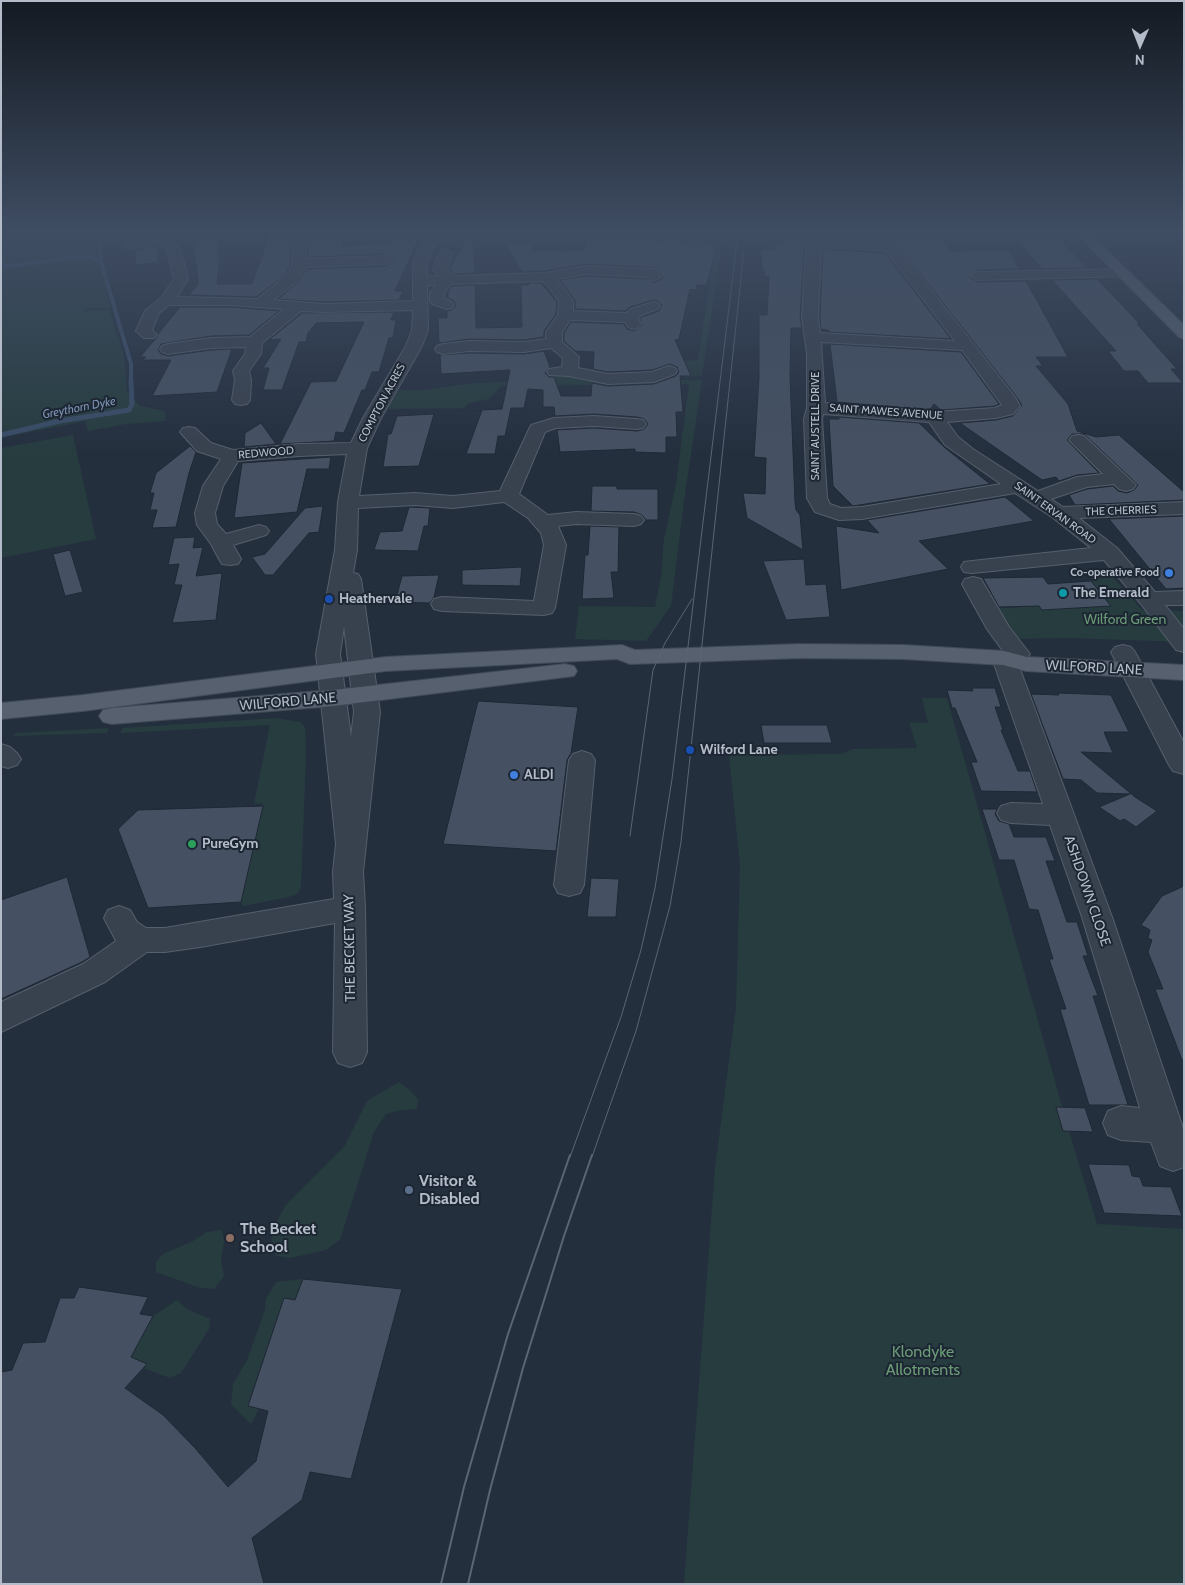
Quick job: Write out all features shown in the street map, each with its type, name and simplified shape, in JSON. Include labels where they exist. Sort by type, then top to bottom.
[{"type":"main road","points":[[1157,307],[1184,334]]},
{"type":"main road","name":"WILFORD LANE","points":[[363,681],[386,664],[622,652],[630,657],[748,652],[856,651],[1011,656],[1026,664],[1128,661],[1184,655]]},
{"type":"main road","name":"WILFORD LANE","points":[[1,725],[363,681],[581,669],[624,664],[630,657]]},
{"type":"main road","name":"WILFORD LANE","points":[[1128,661],[1184,674]]},
{"type":"main road","points":[[1,712],[83,703],[137,703],[332,684]]},
{"type":"street","points":[[149,335],[144,331],[152,311],[158,307]]},
{"type":"street","points":[[168,349],[211,343],[254,342],[296,307]]},
{"type":"street","name":"COMPTON ACRES","points":[[332,684],[328,654],[346,550],[348,502],[352,472],[358,448],[387,389],[414,346],[420,330],[420,307]]},
{"type":"street","points":[[566,307],[565,315],[554,332],[554,343],[570,358],[563,372],[608,379],[654,377],[669,371]]},
{"type":"street","points":[[565,315],[631,321],[636,312],[650,307]]},
{"type":"street","name":"SAINT AUSTELL DRIVE","points":[[810,307],[816,408],[813,419],[816,498],[822,508],[838,514],[862,513],[1028,493],[1084,481],[1118,478]]},
{"type":"street","name":"SAINT MAWES AVENUE","points":[[816,408],[935,417],[996,413],[1007,410],[1011,406],[1009,401],[937,307]]},
{"type":"street","points":[[813,337],[967,346]]},
{"type":"street","points":[[242,401],[243,380],[241,371],[253,354],[254,342]]},
{"type":"street","points":[[441,348],[468,346],[524,347],[554,343]]},
{"type":"street","name":"SAINT ERVAN ROAD","points":[[935,417],[951,441],[966,453],[1059,513],[1108,553],[1149,599],[1184,645]]},
{"type":"street","points":[[508,496],[537,429],[554,423],[594,421],[637,424]]},
{"type":"street","points":[[189,432],[204,447],[232,456]]},
{"type":"street","points":[[1078,440],[1140,498]]},
{"type":"street","name":"REDWOOD","points":[[259,531],[225,550],[207,525],[205,514],[213,486],[232,456],[299,450],[358,448]]},
{"type":"street","points":[[348,502],[415,499],[452,502],[508,496],[544,522],[551,531],[555,545],[544,608],[442,604]]},
{"type":"street","name":"THE CHERRIES","points":[[1059,513],[1184,508]]},
{"type":"street","points":[[544,522],[576,518],[634,520]]},
{"type":"street","name":"COMPTON ACRES","points":[[346,550],[363,681]]},
{"type":"street","name":"ASHDOWN CLOSE","points":[[1108,553],[972,575],[1011,656],[1168,1140],[1120,1123]]},
{"type":"street","points":[[1149,599],[1184,598]]},
{"type":"street","points":[[1128,661],[1182,765]]},
{"type":"street","name":"THE BECKET WAY","points":[[350,1052],[350,908],[348,872],[367,712],[363,681]]},
{"type":"street","name":"THE BECKET WAY","points":[[332,684],[350,844]]},
{"type":"street","points":[[569,885],[582,760]]},
{"type":"street","points":[[1010,813],[1061,815]]},
{"type":"street","points":[[118,918],[126,931],[140,940],[165,940],[200,936],[350,908]]},
{"type":"street","points":[[1,1018],[94,973],[140,940]]},
{"type":"green space","points":[[1,307],[111,307],[88,308],[83,311],[109,310],[124,356],[127,392],[140,406],[165,411],[166,421],[126,424],[88,431],[85,421],[1,438]]},
{"type":"green space","points":[[706,307],[713,307],[702,375],[684,378],[686,371],[684,361],[698,360]]},
{"type":"green space","points":[[550,375],[566,375],[585,381],[702,380],[671,606],[646,641],[575,639],[579,606],[655,607],[661,576],[664,539],[676,484],[689,384],[501,386],[489,399],[469,403],[464,408],[387,409],[399,390],[424,390],[475,383],[533,381]]},
{"type":"green space","points":[[73,435],[96,539],[1,558],[1,448]]},
{"type":"green space","name":"Wilford Green","points":[[1111,575],[1142,610],[1184,611],[1184,642],[1070,638],[1005,639],[988,609],[1039,606],[1042,610],[1111,606],[1091,581]]},
{"type":"green space","name":"Klondyke Allotments","points":[[922,698],[947,698],[1097,1224],[1184,1229],[1184,1584],[684,1584],[715,1168],[736,1007],[740,866],[729,755],[841,754],[852,749],[917,748],[909,722],[928,723]]},
{"type":"green space","points":[[275,718],[300,722],[305,727],[306,755],[301,887],[298,893],[289,897],[243,906],[241,902],[263,806],[262,803],[254,804],[270,725],[120,733],[123,728]]},
{"type":"green space","points":[[109,728],[107,733],[13,736],[16,733]]},
{"type":"green space","points":[[399,1082],[411,1091],[418,1100],[417,1109],[401,1110],[386,1114],[374,1132],[340,1240],[326,1250],[291,1258],[276,1256],[271,1243],[275,1225],[285,1206],[344,1147],[367,1101]]},
{"type":"green space","points":[[222,1230],[224,1242],[221,1259],[224,1276],[214,1289],[200,1288],[156,1272],[156,1262],[163,1254],[191,1242],[207,1232]]},
{"type":"green space","points":[[303,1279],[294,1303],[284,1298],[249,1401],[259,1409],[251,1424],[231,1404],[233,1384],[247,1360],[265,1310],[266,1299],[276,1282]]},
{"type":"green space","points":[[177,1300],[187,1309],[210,1319],[209,1329],[181,1373],[170,1378],[143,1368],[145,1363],[131,1357],[153,1316]]},
{"type":"building","points":[[180,307],[230,307],[279,311],[249,335],[211,336],[161,344],[158,350],[161,354],[168,356],[232,349],[217,392],[152,396],[171,360],[143,360],[146,357],[140,357]]},
{"type":"building","points":[[455,307],[476,307],[476,328],[522,327],[522,307],[557,307],[556,314],[544,331],[544,337],[524,340],[469,339],[439,343],[438,318],[447,318],[447,311]]},
{"type":"building","points":[[575,307],[630,307],[625,311],[575,309]]},
{"type":"building","points":[[661,307],[686,307],[679,339],[675,340],[691,376],[680,376],[683,412],[676,412],[677,437],[666,437],[666,453],[635,452],[635,449],[560,452],[557,430],[594,428],[637,431],[644,429],[648,424],[644,419],[637,417],[594,414],[555,416],[554,407],[543,407],[543,390],[528,389],[524,408],[511,408],[505,436],[498,436],[495,454],[466,454],[482,410],[502,409],[510,370],[441,374],[440,355],[469,353],[524,354],[544,351],[550,367],[545,373],[549,377],[554,377],[561,396],[591,396],[592,383],[608,386],[654,384],[676,376],[679,372],[677,367],[670,364],[652,370],[608,372],[593,369],[594,352],[575,351],[564,341],[564,333],[571,322],[624,324],[627,329],[634,331],[642,325],[640,319],[642,317],[659,311]]},
{"type":"building","points":[[767,307],[801,307],[802,328],[791,328],[790,376],[795,502],[796,510],[800,515],[803,550],[747,518],[743,493],[765,494],[766,458],[754,457],[759,377],[759,315],[767,315]]},
{"type":"building","points":[[820,307],[926,307],[951,339],[829,332],[828,330],[821,329]]},
{"type":"building","points":[[946,307],[1040,307],[1068,357],[1036,357],[1043,366],[1036,366],[1068,404],[1077,431],[1096,437],[1119,435],[1184,492],[1184,500],[1075,505],[1069,495],[1087,489],[1113,486],[1118,491],[1127,493],[1134,490],[1138,485],[1084,434],[1072,434],[1067,440],[1099,473],[1077,475],[1059,481],[1056,477],[1042,480],[960,423],[996,420],[1013,416],[1022,405]]},
{"type":"building","points":[[1076,307],[1124,307],[1177,369],[1171,369],[1183,383],[1148,383],[1138,371],[1124,371],[1108,351],[1116,351]]},
{"type":"building","points":[[394,312],[391,320],[396,320],[393,338],[389,338],[379,372],[372,372],[365,390],[362,390],[344,433],[336,432],[334,441],[280,444],[311,382],[336,381],[364,322],[316,323],[308,333],[306,342],[299,342],[282,390],[263,390],[269,368],[263,368],[281,339],[269,340],[302,313]]},
{"type":"building","points":[[830,344],[961,352],[999,404],[995,406],[941,410],[934,404],[930,410],[837,402]]},
{"type":"building","points":[[434,414],[419,466],[383,467],[388,434],[391,434],[397,416]]},
{"type":"building","points":[[839,417],[919,423],[944,447],[990,484],[853,506],[833,486],[829,419],[839,419]]},
{"type":"building","points":[[261,423],[276,444],[244,447],[245,433]]},
{"type":"building","points":[[190,446],[196,452],[176,527],[152,528],[157,510],[150,510],[154,493],[150,493],[156,473]]},
{"type":"building","points":[[331,457],[329,469],[307,469],[297,512],[234,518],[242,463]]},
{"type":"building","points":[[592,486],[617,486],[617,489],[658,489],[658,520],[646,520],[642,515],[634,512],[591,511]]},
{"type":"building","points":[[1005,497],[1034,521],[919,541],[948,569],[841,590],[836,526],[879,533],[867,520]]},
{"type":"building","points":[[323,506],[319,532],[309,533],[273,575],[265,575],[252,557],[265,554],[305,508]]},
{"type":"building","points":[[409,507],[430,508],[428,526],[424,526],[418,551],[374,550],[380,532],[402,531]]},
{"type":"building","points":[[1184,516],[1184,588],[1166,589],[1109,519]]},
{"type":"building","points":[[590,526],[619,527],[618,572],[611,572],[614,598],[582,599],[585,555],[588,555]]},
{"type":"building","points":[[195,537],[193,548],[203,547],[196,576],[222,573],[216,620],[172,623],[182,585],[174,585],[179,564],[168,565],[174,538]]},
{"type":"building","points":[[70,550],[83,592],[65,596],[53,554]]},
{"type":"building","points":[[804,559],[806,585],[826,584],[830,617],[786,620],[763,561]]},
{"type":"building","points":[[522,567],[520,586],[462,585],[462,570]]},
{"type":"building","points":[[439,575],[434,597],[430,603],[395,602],[402,576]]},
{"type":"building","name":"The Emerald","points":[[1043,577],[1048,584],[1091,581],[1111,606],[1042,610],[1039,606],[999,607],[983,578]]},
{"type":"building","points":[[972,688],[995,688],[1001,707],[995,707],[1003,730],[1001,730],[1018,771],[1030,771],[1037,792],[981,791],[971,762],[977,762],[955,708],[952,708],[947,690],[973,691]]},
{"type":"building","points":[[1058,693],[1111,695],[1129,732],[1104,732],[1113,753],[1081,752],[1135,797],[1157,811],[1136,827],[1124,819],[1120,821],[1099,807],[1130,794],[1097,793],[1081,780],[1063,779],[1031,694],[1059,695]]},
{"type":"building","name":"ALDI","points":[[478,701],[578,707],[571,753],[567,760],[556,851],[443,844]]},
{"type":"building","points":[[761,725],[827,725],[832,743],[764,743]]},
{"type":"building","points":[[263,806],[241,902],[148,908],[118,829],[138,810]]},
{"type":"building","points":[[982,809],[997,809],[995,814],[999,821],[1009,824],[1014,837],[1046,837],[1055,861],[1046,861],[1067,922],[1077,922],[1088,956],[1083,956],[1098,996],[1093,996],[1128,1105],[1089,1105],[1060,1009],[1066,1009],[1049,959],[1053,959],[1038,910],[1029,909],[1014,860],[999,860]]},
{"type":"building","points":[[67,877],[90,957],[1,999],[1,900]]},
{"type":"building","points":[[591,878],[619,879],[616,917],[587,917]]},
{"type":"building","points":[[1184,886],[1184,1060],[1182,1060],[1155,989],[1163,989],[1148,952],[1152,940],[1148,938],[1150,930],[1141,925],[1162,896]]},
{"type":"building","points":[[1056,1107],[1085,1108],[1093,1132],[1063,1131]]},
{"type":"building","points":[[1088,1164],[1129,1165],[1132,1176],[1140,1177],[1143,1186],[1171,1187],[1182,1216],[1104,1213]]},
{"type":"building","points":[[303,1279],[402,1289],[351,1479],[310,1472],[302,1500],[252,1538],[264,1584],[1,1584],[1,1372],[12,1370],[23,1343],[45,1342],[60,1298],[74,1298],[79,1287],[148,1297],[140,1314],[153,1316],[131,1357],[147,1364],[125,1388],[163,1415],[195,1448],[228,1487],[256,1461],[268,1411],[248,1406],[284,1298],[295,1300]]},
{"type":"waterway","name":"Greythorn Dyke","points":[[114,307],[131,364],[131,381]]},
{"type":"waterway","name":"Greythorn Dyke","points":[[1,435],[60,421],[129,410],[132,404],[131,381]]},
{"type":"tram line","points":[[570,1157],[621,1017],[641,950],[655,888],[672,779],[729,307]]},
{"type":"tram line","points":[[592,1157],[636,1031],[670,906],[681,842],[738,307]]},
{"type":"tram line","points":[[630,836],[653,670],[665,643],[692,599]]},
{"type":"tram line","points":[[441,1584],[464,1487],[508,1334],[570,1155]]},
{"type":"tram line","points":[[468,1584],[490,1490],[523,1368],[564,1236],[592,1155]]},
{"type":"place","name":"Co-operative Food","points":[[1169,573]]},
{"type":"place","name":"The Emerald","points":[[1063,593]]},
{"type":"place","name":"Heathervale","points":[[329,599]]},
{"type":"place","name":"Wilford Lane","points":[[690,750]]},
{"type":"place","name":"ALDI","points":[[514,775]]},
{"type":"place","name":"PureGym","points":[[192,844]]},
{"type":"place","name":"Visitor & Disabled","points":[[409,1190]]},
{"type":"place","name":"The Becket School","points":[[230,1238]]}]
